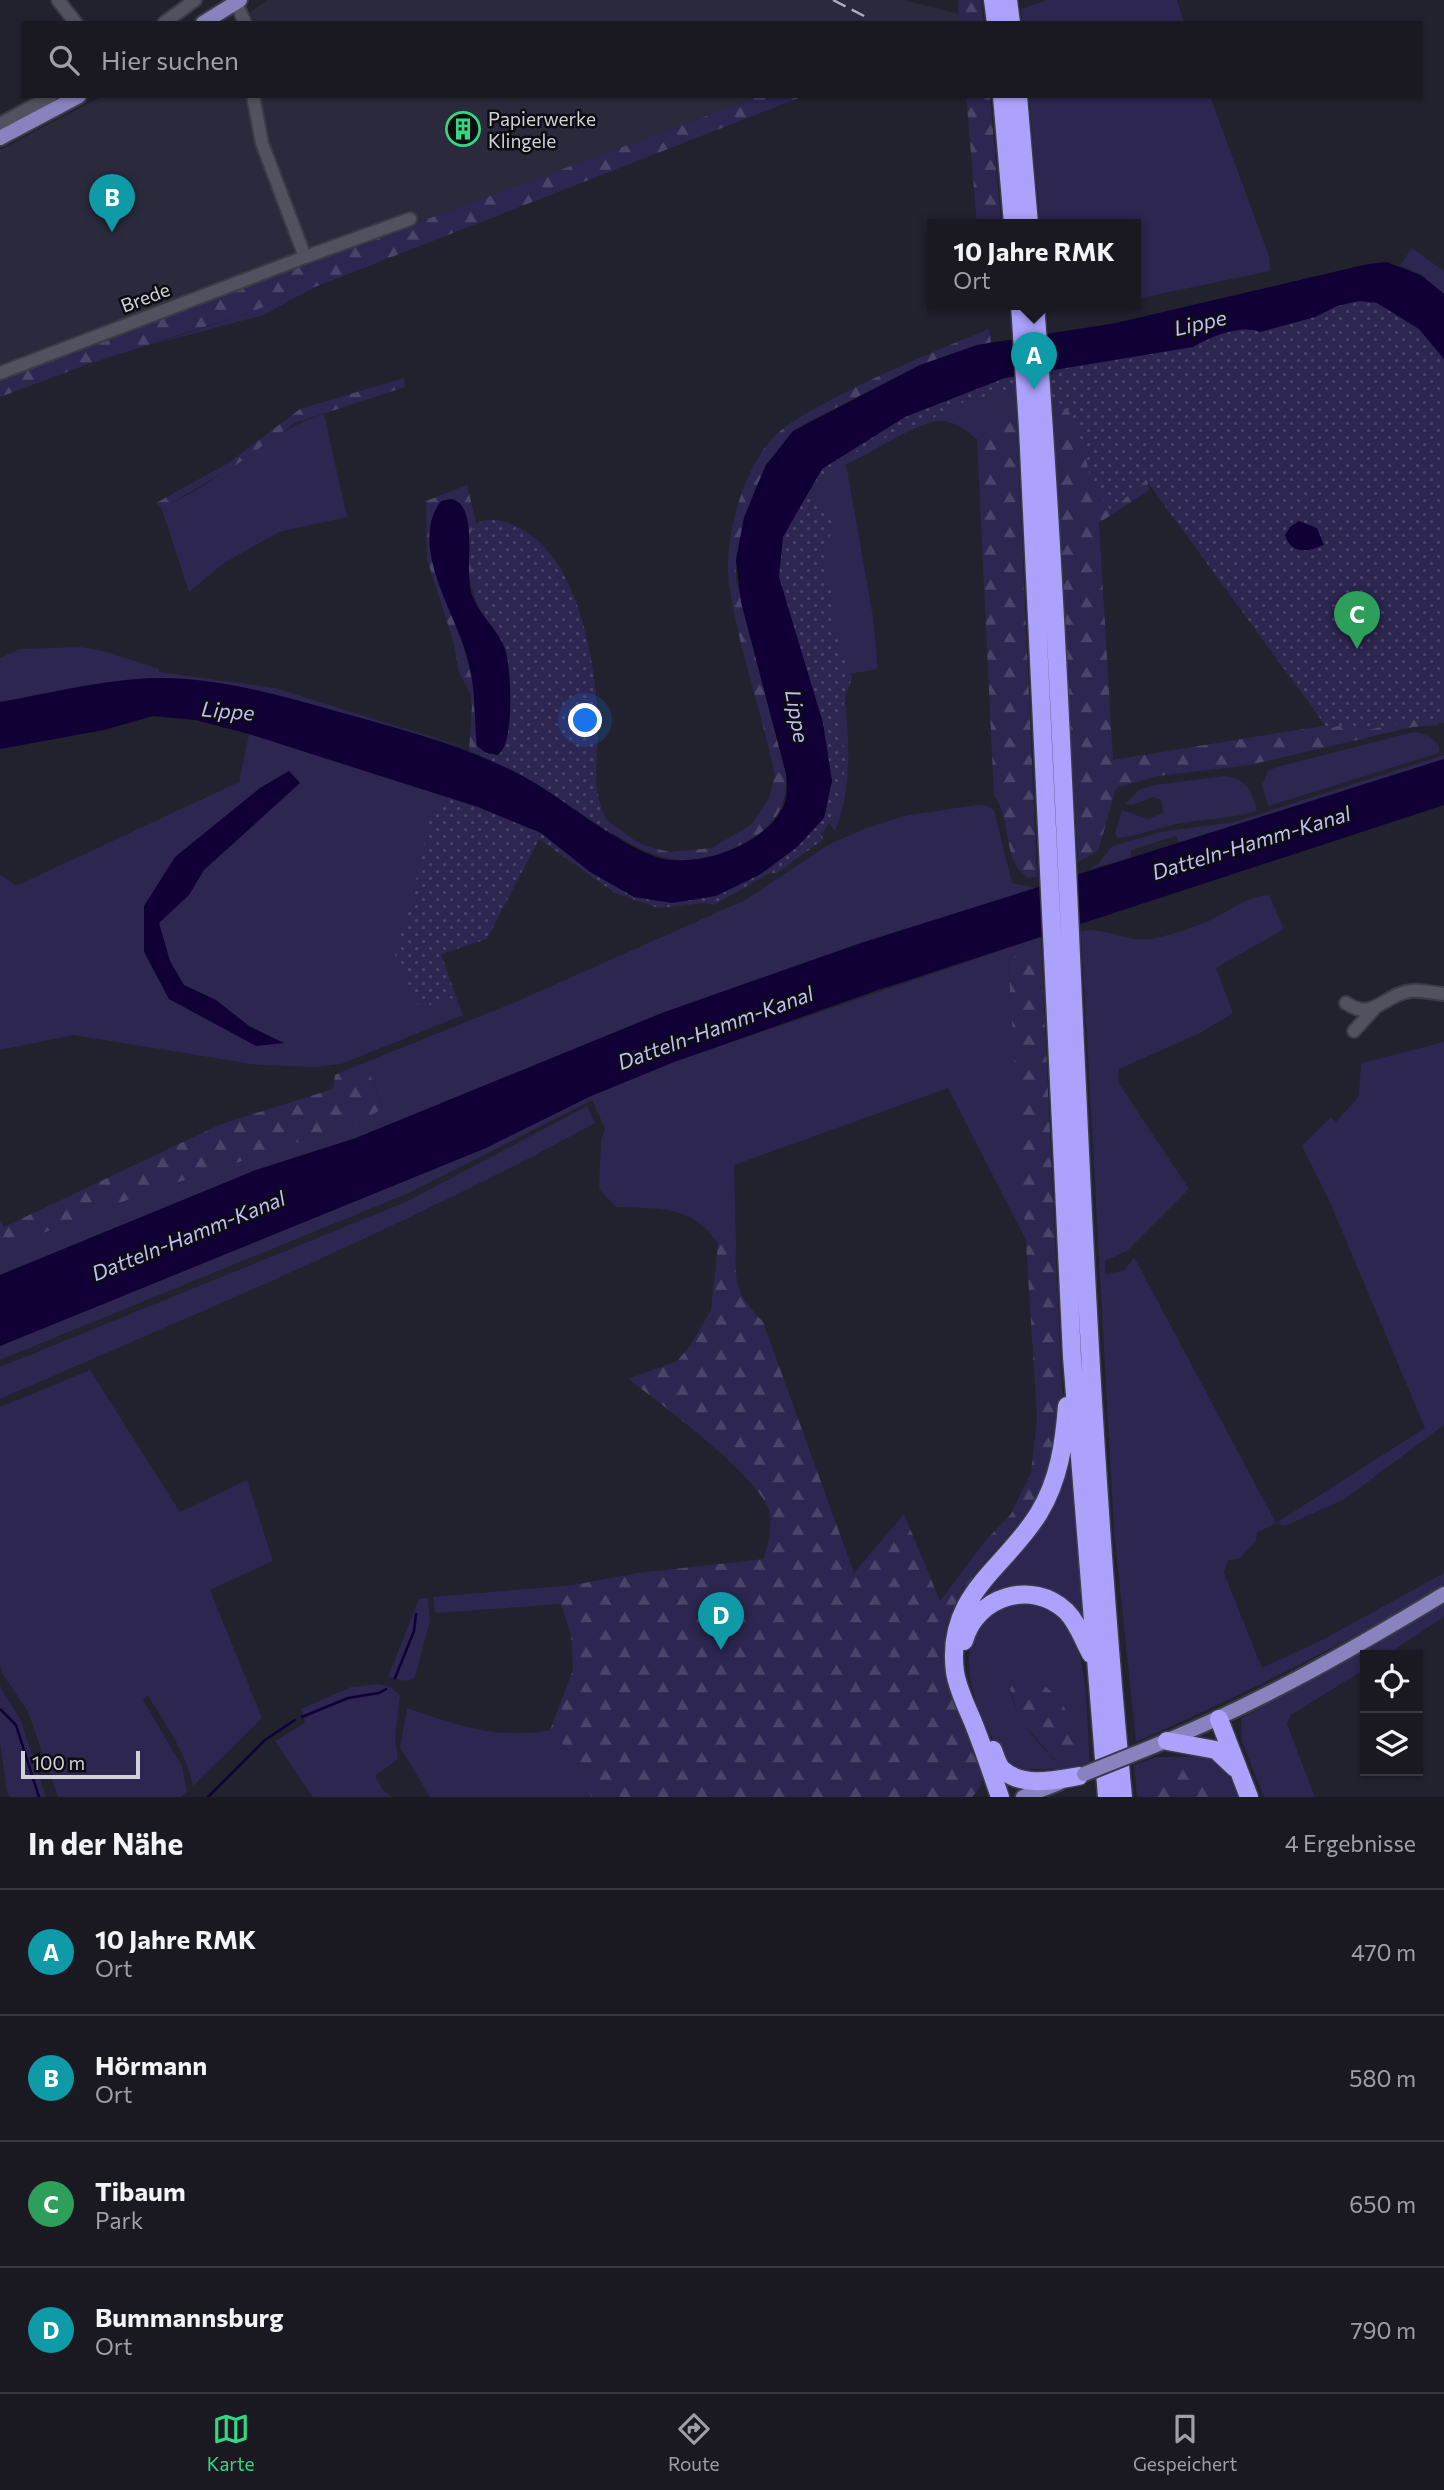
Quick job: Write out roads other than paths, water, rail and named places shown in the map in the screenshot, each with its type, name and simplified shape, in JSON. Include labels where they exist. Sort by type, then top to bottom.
[{"type":"highway","points":[[993,0],[1004,17]]},
{"type":"highway","points":[[1002,98],[1013,219]]},
{"type":"highway","points":[[1018,98],[1029,219]]},
{"type":"highway","points":[[1021,310],[1036,427]]},
{"type":"highway","points":[[1035,310],[1036,427],[1062,958],[1072,1357],[1107,1797]]},
{"type":"highway","points":[[1062,958],[1094,1435],[1124,1797]]},
{"type":"highway","points":[[1000,1797],[958,1684],[956,1641],[961,1618],[978,1584],[1033,1522],[1048,1496],[1060,1462],[1072,1357]]},
{"type":"highway","points":[[1010,1797],[1003,1770],[970,1698],[962,1667],[964,1637],[978,1613],[1008,1596],[1022,1594],[1047,1599],[1072,1619],[1095,1660]]},
{"type":"highway","points":[[1213,1721],[1222,1754]]},
{"type":"highway","points":[[1213,1721],[1249,1797]]},
{"type":"highway","points":[[1167,1741],[1202,1745],[1222,1754],[1236,1769]]},
{"type":"highway","points":[[1003,1770],[1028,1780],[1081,1775]]},
{"type":"main road","points":[[206,21],[237,1]]},
{"type":"main road","points":[[0,138],[75,98]]},
{"type":"main road","points":[[1023,1797],[1213,1721],[1339,1656],[1444,1594]]},
{"type":"street","points":[[58,0],[74,21]]},
{"type":"street","points":[[167,21],[195,0]]},
{"type":"street","points":[[237,1],[243,21]]},
{"type":"street","points":[[0,124],[47,98]]},
{"type":"street","points":[[253,98],[256,125],[305,257]]},
{"type":"street","name":"Brede","points":[[0,373],[410,219]]},
{"type":"street","points":[[1354,1031],[1373,1010],[1395,995],[1411,991],[1444,994]]},
{"type":"street","points":[[1346,1003],[1363,1011],[1373,1010]]},
{"type":"water","name":"Lippe","points":[[1386,262],[1421,275],[1444,294],[1444,359],[1419,329],[1377,303],[1359,301],[1337,306],[1315,317],[1260,332],[1244,330],[1226,333],[1193,347],[1005,378],[905,417],[822,469],[783,537],[779,577],[823,723],[832,781],[824,818],[797,847],[761,874],[716,896],[672,903],[634,897],[590,872],[541,833],[478,807],[249,734],[195,720],[153,716],[104,730],[0,749],[0,702],[118,681],[157,678],[226,684],[408,731],[476,754],[519,774],[616,837],[654,856],[685,860],[719,854],[751,840],[764,830],[776,818],[786,797],[786,774],[741,602],[736,560],[744,518],[766,465],[793,431],[920,365],[977,345],[1116,323]]},
{"type":"water","points":[[451,499],[460,504],[468,525],[471,592],[478,608],[499,636],[508,661],[509,723],[507,737],[498,755],[486,753],[477,746],[471,671],[432,559],[429,538],[432,519],[441,501]]},
{"type":"water","points":[[1299,521],[1317,528],[1324,545],[1306,550],[1292,546],[1285,535],[1290,527]]},
{"type":"water","name":"Datteln-Hamm-Kanal","points":[[1444,759],[1444,805],[875,991],[674,1062],[591,1096],[486,1148],[0,1346],[0,1275],[256,1170],[356,1138],[662,1013],[861,943]]},
{"type":"water","points":[[289,771],[300,783],[204,870],[189,895],[159,923],[170,961],[184,985],[216,1000],[249,1026],[284,1043],[256,1046],[169,999],[144,952],[144,906],[175,857],[260,788]]},
{"type":"waterway","points":[[395,1678],[414,1631],[416,1614]]},
{"type":"waterway","points":[[302,1717],[348,1698],[379,1693],[386,1689]]},
{"type":"waterway","points":[[0,1709],[16,1725],[39,1797]]},
{"type":"waterway","points":[[208,1797],[265,1740],[295,1720]]},
{"type":"railway","points":[[833,0],[870,19]]},
{"type":"place","name":"Papierwerke Klingele","points":[[463,129]]},
{"type":"place","name":"Hörmann","points":[[112,232]]},
{"type":"place","name":"10 Jahre RMK","points":[[1034,390]]},
{"type":"place","name":"Tibaum","points":[[1357,649]]},
{"type":"place","name":"Bummannsburg","points":[[721,1650]]}]
